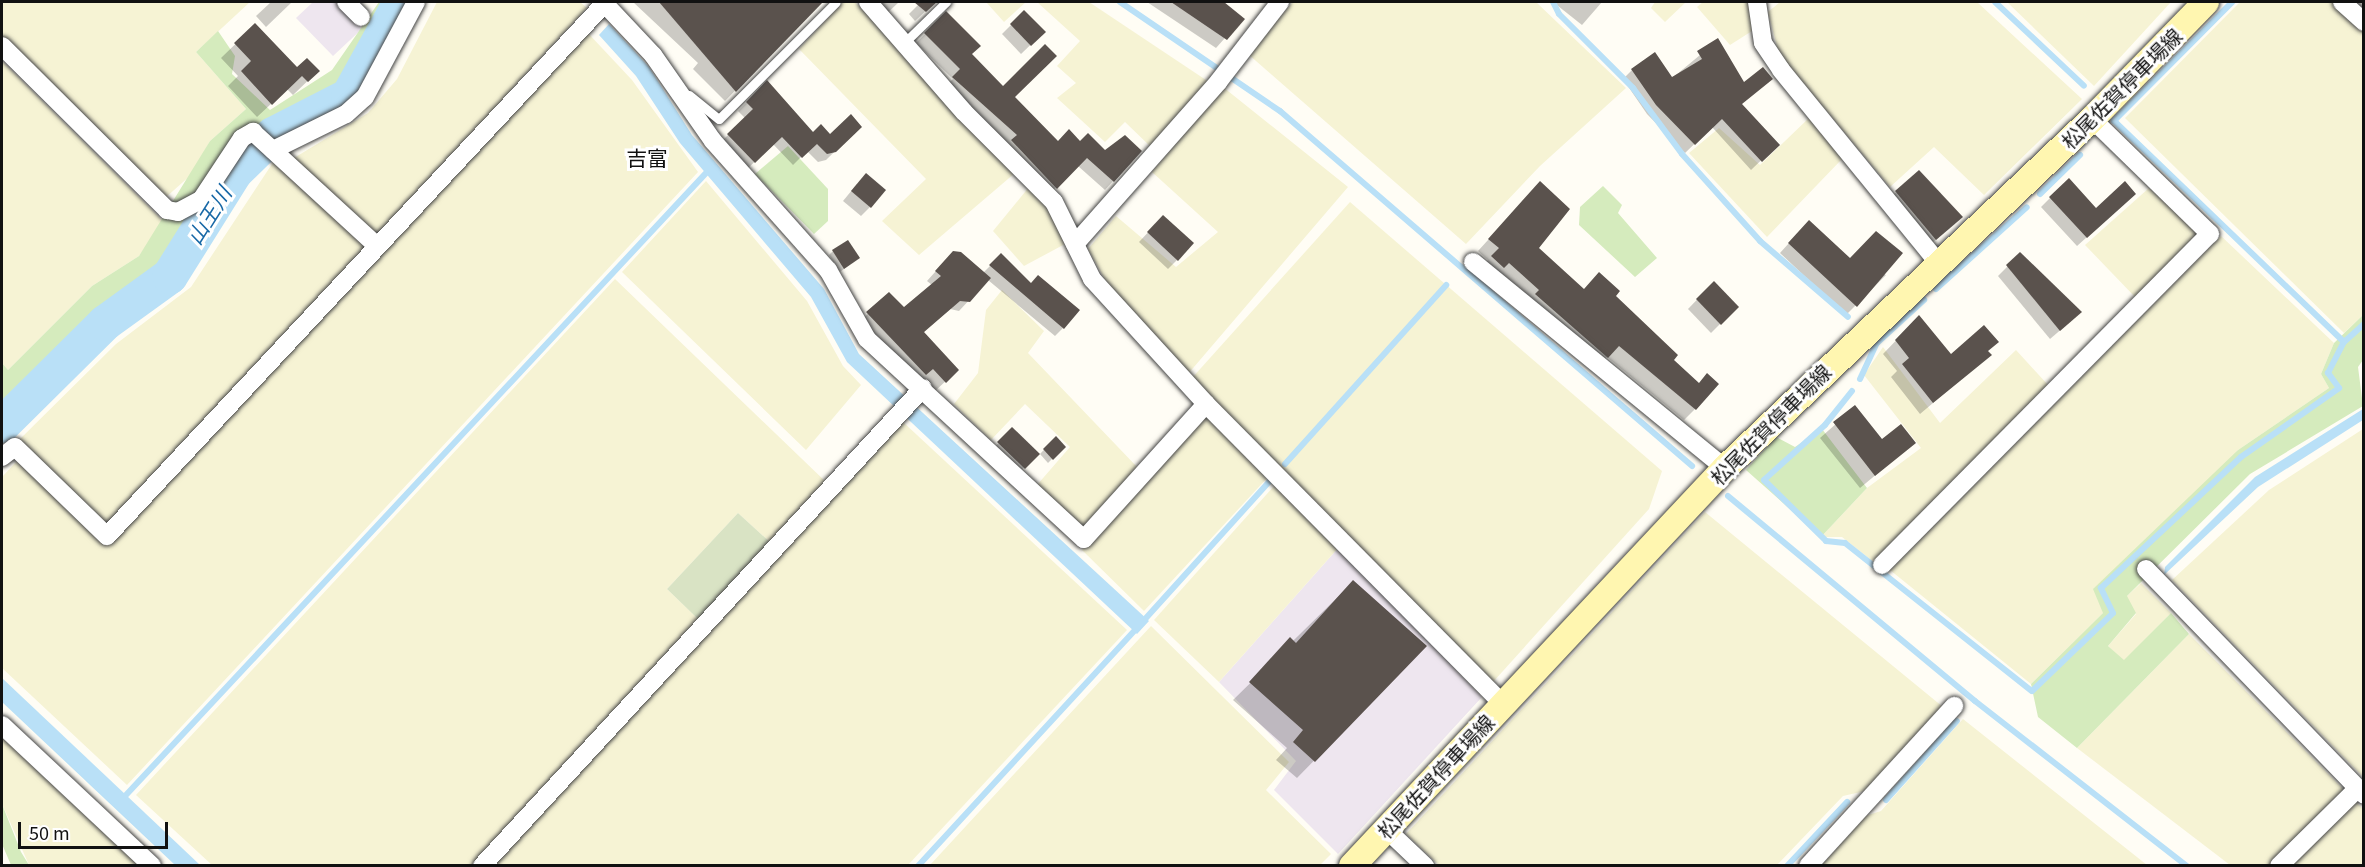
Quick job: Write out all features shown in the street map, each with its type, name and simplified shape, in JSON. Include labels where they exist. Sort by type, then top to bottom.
[{"type":"main road","name":"松尾佐賀停車場線","points":[[1352,866],[1502,703],[1725,468],[2092,119],[2206,2]]},
{"type":"street","points":[[346,2],[361,17]]},
{"type":"street","points":[[273,150],[346,114],[365,97],[416,2]]},
{"type":"street","points":[[2,457],[15,447],[107,536],[604,2],[673,84],[713,141],[828,270],[867,339],[919,393],[1084,539],[1206,404]]},
{"type":"street","points":[[868,2],[1054,202],[1092,279],[1206,404],[1502,703]]},
{"type":"street","points":[[1075,244],[1219,81],[1280,2]]},
{"type":"street","points":[[1757,2],[1763,43],[1781,70],[1939,264]]},
{"type":"street","points":[[2342,2],[2364,22]]},
{"type":"street","points":[[2,46],[167,210],[178,212],[201,200],[242,138],[254,132],[377,246]]},
{"type":"street","points":[[1882,565],[2210,234],[2092,119]]},
{"type":"street","points":[[1473,262],[1725,468]]},
{"type":"street","points":[[482,866],[919,393]]},
{"type":"street","points":[[2146,569],[2360,792],[2279,866]]},
{"type":"street","points":[[1808,866],[1954,706]]},
{"type":"street","points":[[2,725],[152,866]]},
{"type":"street","points":[[1386,830],[1425,866]]},
{"type":"lane","points":[[673,84],[719,119],[836,2]]},
{"type":"lane","points":[[904,43],[946,2]]},
{"type":"shaded area","points":[[2,2],[250,2],[196,52],[246,109],[210,141],[191,175],[165,198],[2,39]]},
{"type":"shaded area","points":[[313,2],[340,2],[364,27],[333,56],[296,18]]},
{"type":"shaded area","points":[[437,2],[580,2],[587,8],[376,236],[294,158],[368,113],[397,79]]},
{"type":"shaded area","points":[[843,2],[855,2],[1015,173],[919,255],[882,221],[926,179],[799,49]]},
{"type":"shaded area","points":[[986,2],[1026,2],[1004,22]]},
{"type":"shaded area","points":[[1037,2],[1089,2],[1209,82],[1153,149],[1125,122],[1105,142],[1057,98],[1076,83],[1057,66],[1080,41]]},
{"type":"shaded area","points":[[1293,2],[1536,2],[1626,88],[1540,166],[1466,244],[1248,54]]},
{"type":"shaded area","points":[[1655,2],[1686,2],[1665,22],[1651,8]]},
{"type":"shaded area","points":[[1703,2],[1749,2],[1752,31],[1730,45],[1697,7]]},
{"type":"shaded area","points":[[1780,2],[1977,2],[2082,99],[1984,195],[1934,147],[1890,187],[1779,54],[1768,12]]},
{"type":"shaded area","points":[[2007,2],[2171,2],[2094,86]]},
{"type":"shaded area","points":[[2240,2],[2333,2],[2363,28],[2363,315],[2344,333],[2125,118]]},
{"type":"shaded area","points":[[587,32],[632,80],[698,172],[127,785],[2,668],[2,477],[17,461],[106,544]]},
{"type":"shaded area","points":[[2,61],[164,222],[139,256],[92,286],[8,370],[2,363]]},
{"type":"shaded area","points":[[1223,87],[1348,187],[1188,374],[1108,285],[1088,249],[1116,216],[1176,267],[1218,232],[1152,172]]},
{"type":"shaded area","points":[[1810,117],[1843,158],[1767,237],[1689,153],[1719,128],[1760,165]]},
{"type":"shaded area","points":[[274,161],[368,245],[108,526],[17,442],[116,344],[191,287]]},
{"type":"shaded area","points":[[706,181],[807,301],[843,366],[861,385],[806,450],[622,272]]},
{"type":"shaded area","points":[[1029,187],[1051,211],[1065,244],[1024,266],[993,231]]},
{"type":"shaded area","points":[[2149,188],[2199,234],[2136,298],[2085,245]]},
{"type":"shaded area","points":[[1350,202],[1662,471],[1649,509],[1493,682],[1192,378]]},
{"type":"shaded area","points":[[2221,236],[2334,343],[2321,374],[2329,388],[2238,450],[2103,613],[2031,684],[1890,570]]},
{"type":"shaded area","points":[[615,279],[827,483],[771,543],[738,513],[667,589],[699,620],[471,865],[212,865],[136,795]]},
{"type":"shaded area","points":[[1002,290],[1044,331],[1028,353],[1139,469],[1082,529],[1037,485],[1070,447],[1025,404],[991,440],[954,404],[978,373],[986,310]]},
{"type":"shaded area","points":[[1883,347],[1940,423],[2016,350],[2049,386],[1875,563],[1842,537],[1821,537],[1867,488],[1921,448],[1864,375]]},
{"type":"shaded area","points":[[1205,413],[1269,476],[1144,611],[1082,550]]},
{"type":"shaded area","points":[[903,422],[1127,630],[908,865],[494,866]]},
{"type":"shaded area","points":[[2363,429],[2363,777],[2172,580],[2269,490]]},
{"type":"shaded area","points":[[1275,485],[1339,547],[1219,682],[1154,620]]},
{"type":"shaded area","points":[[1705,512],[1943,707],[1865,791],[1843,796],[1777,865],[1439,865],[1406,834]]},
{"type":"shaded area","points":[[1339,547],[1482,697],[1338,854],[1274,790],[1296,761],[1219,682]]},
{"type":"shaded area","points":[[2141,583],[2171,613],[2124,661],[2108,646],[2136,614],[2126,597]]},
{"type":"shaded area","points":[[1151,626],[1289,762],[1266,790],[1331,854],[1320,865],[930,865]]},
{"type":"shaded area","points":[[2189,634],[2363,809],[2363,865],[2230,865],[2077,748]]},
{"type":"shaded area","points":[[1963,719],[2147,865],[1821,866],[1865,816],[1881,811]]},
{"type":"shaded area","points":[[2,737],[138,865],[29,865],[2,804]]},
{"type":"green space","points":[[379,2],[394,2],[346,91],[245,145],[162,273],[101,317],[2,413],[2,363],[8,370],[92,286],[139,256],[210,141],[246,109],[196,52],[218,31],[235,56],[232,74],[270,110],[332,70]]},
{"type":"green space","points":[[788,146],[828,189],[828,221],[814,234],[755,174]]},
{"type":"green space","points":[[1603,186],[1622,205],[1618,213],[1657,258],[1635,277],[1579,225],[1580,207]]},
{"type":"green space","points":[[2363,315],[2363,360],[2358,367],[2363,406],[2250,474],[2127,596],[2136,613],[2108,646],[2124,660],[2171,613],[2189,634],[2077,748],[2038,717],[2031,684],[2103,613],[2093,589],[2238,450],[2329,388],[2321,374],[2334,343]]},
{"type":"green space","points":[[1822,429],[1867,488],[1821,537],[1746,470],[1776,437],[1795,447]]},
{"type":"green space","points":[[738,513],[771,543],[699,620],[667,589]]},
{"type":"green space","points":[[2,804],[21,852],[29,865],[11,865],[2,844]]},
{"type":"water","points":[[609,24],[649,67],[692,135],[824,289],[859,354],[1149,621],[1137,634],[847,362],[811,297],[680,143],[636,76],[599,35]]},
{"type":"water","points":[[2363,409],[2363,420],[2258,487],[2164,575],[2165,567],[2255,477]]},
{"type":"water","points":[[2,678],[200,865],[175,865],[2,702]]},
{"type":"building","points":[[659,2],[823,2],[736,92]]},
{"type":"building","points":[[914,2],[937,2],[926,12]]},
{"type":"building","points":[[1171,2],[1224,2],[1245,19],[1227,40]]},
{"type":"building","points":[[1024,10],[1046,32],[1031,46],[1010,24]]},
{"type":"building","points":[[946,11],[981,46],[972,54],[1003,86],[1045,44],[1057,56],[1015,97],[1058,141],[1069,129],[1080,141],[1088,133],[1105,150],[1125,135],[1142,151],[1114,182],[1087,158],[1057,189],[1011,140],[1017,135],[952,77],[960,69],[924,33]]},
{"type":"building","points":[[255,23],[297,67],[307,58],[320,71],[308,82],[302,76],[272,105],[241,71],[251,61],[234,43]]},
{"type":"building","points":[[1718,38],[1744,82],[1763,67],[1773,79],[1742,104],[1780,145],[1762,162],[1722,119],[1695,145],[1656,105],[1631,69],[1655,52],[1672,77],[1702,59],[1697,51]]},
{"type":"building","points":[[767,80],[813,132],[821,124],[830,134],[851,114],[862,127],[836,152],[827,154],[817,144],[802,158],[782,137],[755,163],[727,134],[753,109],[746,102]]},
{"type":"building","points":[[1919,170],[1963,217],[1936,240],[1895,191]]},
{"type":"building","points":[[866,173],[886,190],[871,208],[851,191]]},
{"type":"building","points":[[2069,178],[2096,208],[2125,181],[2136,194],[2087,238],[2049,197]]},
{"type":"building","points":[[1540,181],[1570,209],[1539,248],[1584,289],[1599,272],[1620,291],[1616,296],[1678,355],[1674,360],[1699,383],[1707,373],[1719,384],[1696,410],[1619,346],[1608,358],[1535,294],[1539,290],[1509,263],[1504,268],[1491,256],[1499,248],[1488,239]]},
{"type":"building","points":[[1163,215],[1194,243],[1178,261],[1147,232]]},
{"type":"building","points":[[1809,220],[1850,258],[1876,231],[1903,253],[1857,307],[1788,243]]},
{"type":"building","points":[[848,240],[860,258],[844,269],[832,250]]},
{"type":"building","points":[[953,251],[961,252],[991,278],[970,302],[960,301],[924,332],[959,370],[946,383],[933,369],[926,375],[866,312],[889,292],[904,307],[941,276],[935,271]]},
{"type":"building","points":[[2020,252],[2082,312],[2060,331],[2006,265]]},
{"type":"building","points":[[1001,253],[1031,283],[1038,275],[1080,310],[1064,329],[989,265]]},
{"type":"building","points":[[1714,281],[1739,307],[1721,325],[1696,299]]},
{"type":"building","points":[[1919,315],[1951,354],[1984,325],[1999,342],[1988,351],[1992,355],[1933,403],[1902,364],[1909,358],[1895,340]]},
{"type":"building","points":[[1855,405],[1882,439],[1901,424],[1916,443],[1875,476],[1833,422]]},
{"type":"building","points":[[1012,427],[1040,454],[1025,469],[997,442]]},
{"type":"building","points":[[1056,436],[1066,447],[1053,460],[1043,449]]},
{"type":"building","points":[[1353,580],[1427,646],[1315,762],[1293,742],[1303,730],[1249,682],[1290,637],[1296,643]]},
{"type":"waterway","name":"山王川","points":[[2,425],[105,323],[170,276],[235,172],[273,135],[349,96],[401,2]]},
{"type":"waterway","points":[[1120,2],[1280,111],[1692,466]]},
{"type":"waterway","points":[[1553,2],[1559,14],[1633,88],[1682,154],[1760,241],[1848,317]]},
{"type":"waterway","points":[[1995,2],[2084,86]]},
{"type":"waterway","points":[[1852,391],[1825,425],[1764,480],[1826,541],[1845,543],[2032,691],[2113,613],[2101,588],[2241,457],[2339,388],[2328,373],[2344,342],[2114,121],[2232,2]]},
{"type":"waterway","points":[[2040,194],[2080,155]]},
{"type":"waterway","points":[[126,795],[706,173]]},
{"type":"waterway","points":[[1936,289],[2027,207]]},
{"type":"waterway","points":[[1285,464],[1446,285]]},
{"type":"waterway","points":[[1860,379],[1877,343],[1924,300]]},
{"type":"waterway","points":[[2344,342],[2364,324]]},
{"type":"waterway","points":[[1146,618],[1270,481]]},
{"type":"waterway","points":[[1728,496],[1975,701],[2187,866]]},
{"type":"waterway","points":[[918,866],[1134,631]]},
{"type":"waterway","points":[[1886,800],[1957,721]]},
{"type":"waterway","points":[[1787,866],[1847,802]]},
{"type":"district","name":"吉富","points":[[647,157]]}]
